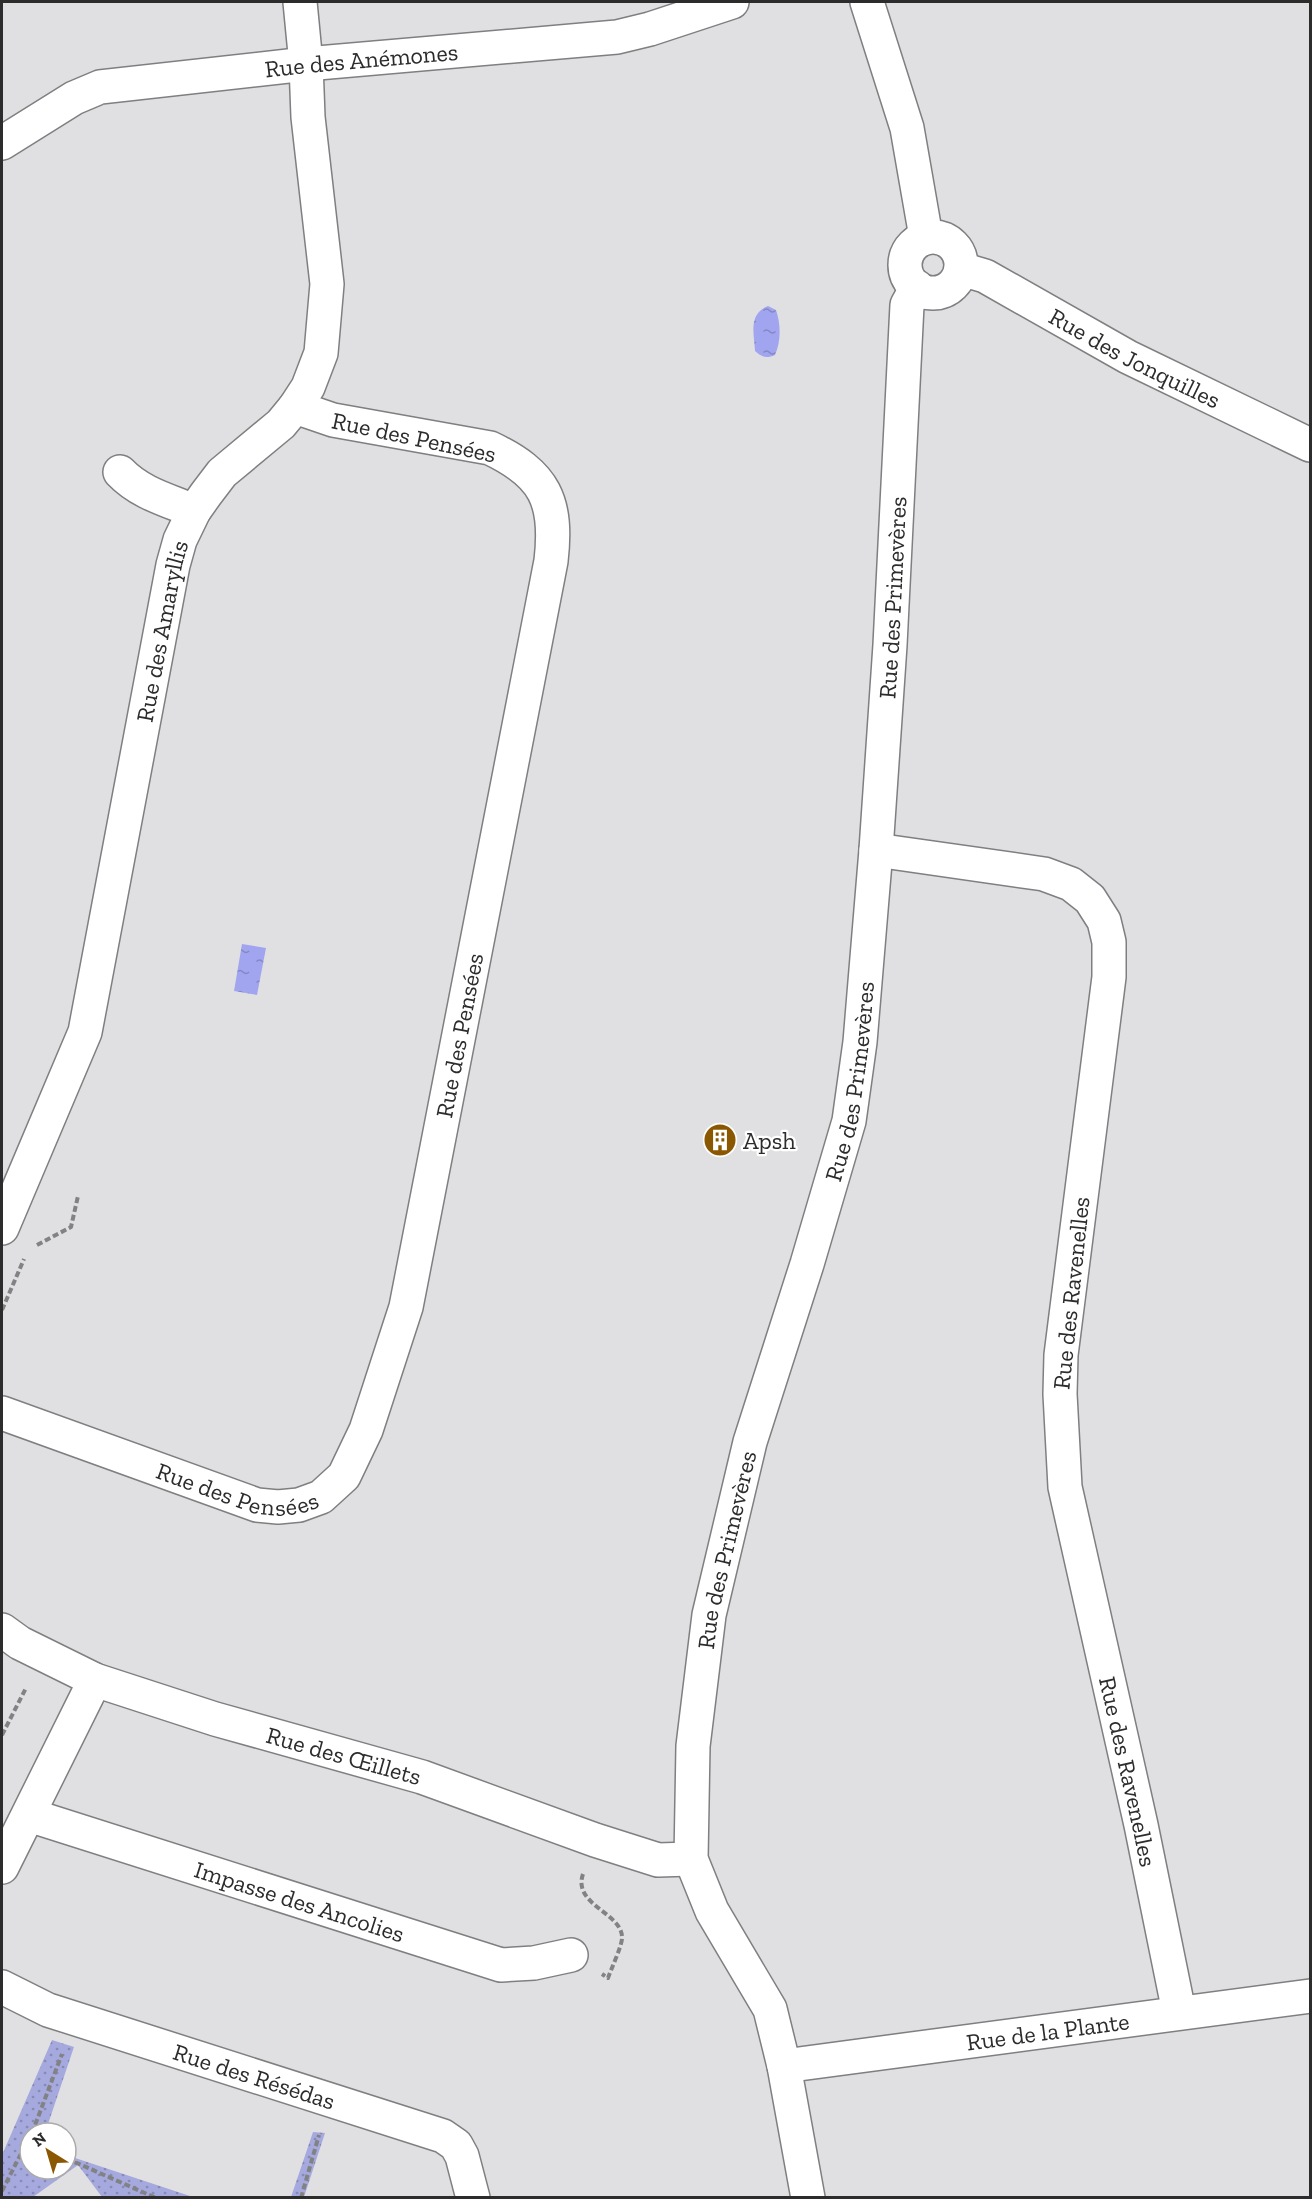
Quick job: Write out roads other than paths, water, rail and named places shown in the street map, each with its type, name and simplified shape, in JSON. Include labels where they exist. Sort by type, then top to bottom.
[{"type":"street","name":"Rue des Amaryllis","points":[[2,1228],[85,1032],[173,565],[180,540],[194,511],[222,473],[281,424],[295,407],[308,387],[321,353],[327,284],[308,117],[300,2]]},
{"type":"street","name":"Rue des Anémones","points":[[2,142],[74,98],[100,87],[306,64],[617,37],[650,29],[732,2]]},
{"type":"street","points":[[867,2],[907,128],[926,237]]},
{"type":"street","points":[[926,237],[935,237],[952,243],[961,258],[961,269],[954,284],[947,290],[930,293],[917,287],[907,276],[906,257],[910,248],[917,242],[926,237]]},
{"type":"street","name":"Rue des Jonquilles","points":[[961,269],[986,276],[1128,357],[1311,445]]},
{"type":"street","name":"Rue des Primevères","points":[[691,1859],[693,1746],[709,1615],[750,1442],[807,1264],[849,1121],[860,1041],[876,850],[890,645],[907,304],[917,287]]},
{"type":"street","name":"Rue des Pensées","points":[[2,1413],[257,1505],[278,1507],[299,1505],[321,1497],[344,1476],[366,1430],[406,1307],[550,561],[553,540],[552,521],[547,496],[533,474],[513,459],[490,448],[333,420],[295,407]]},
{"type":"street","points":[[120,472],[142,490],[194,511]]},
{"type":"street","name":"Rue des Ravenelles","points":[[876,850],[1044,874],[1071,884],[1090,899],[1104,921],[1109,942],[1108,977],[1061,1354],[1061,1434],[1065,1487],[1142,1826],[1179,2012]]},
{"type":"street","name":"Rue des Œillets","points":[[2,1630],[20,1642],[95,1680],[215,1719],[422,1777],[595,1840],[658,1860],[691,1859]]},
{"type":"street","points":[[2,1868],[95,1680]]},
{"type":"street","name":"Impasse des Ancolies","points":[[29,1815],[501,1965],[534,1963],[571,1955]]},
{"type":"street","points":[[691,1859],[712,1911],[770,2008],[784,2066],[808,2198]]},
{"type":"street","name":"Rue des Résédas","points":[[2,1987],[48,2010],[443,2136],[456,2145],[462,2156],[473,2198]]},
{"type":"street","name":"Rue de la Plante","points":[[784,2066],[1311,1996]]},
{"type":"water","points":[[768,306],[776,310],[780,333],[775,355],[767,357],[755,351],[753,331],[757,314]]},
{"type":"water","points":[[242,944],[266,948],[257,995],[234,991]]},
{"type":"place","name":"Apsh","points":[[720,1140]]}]
